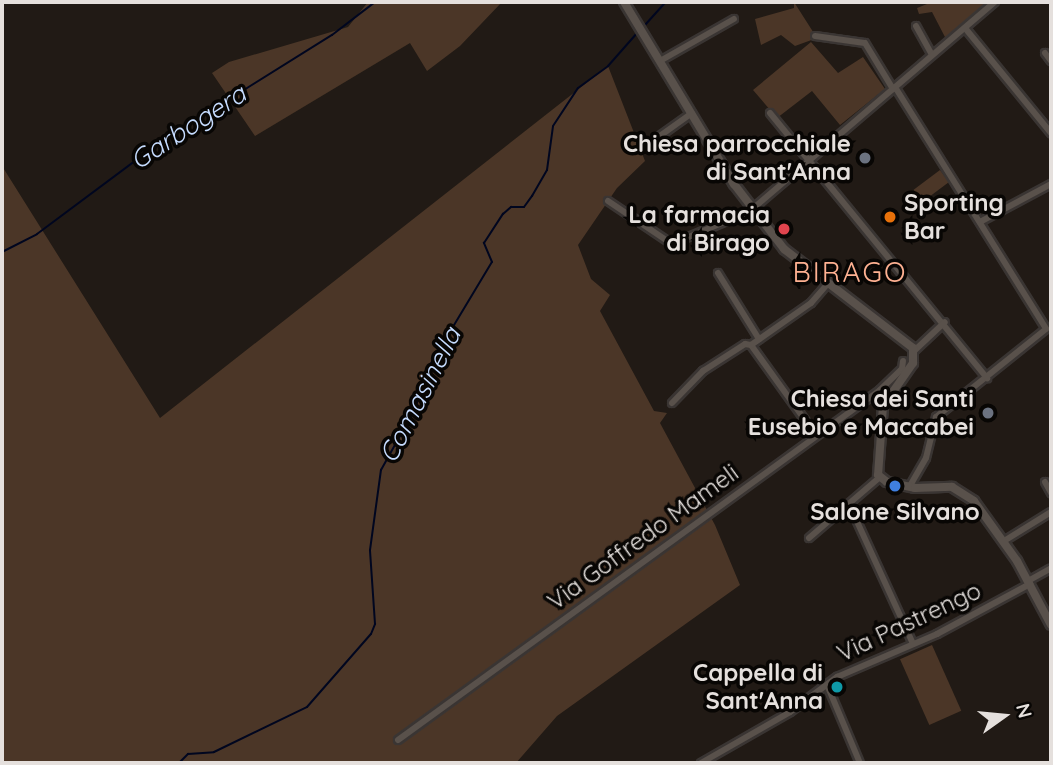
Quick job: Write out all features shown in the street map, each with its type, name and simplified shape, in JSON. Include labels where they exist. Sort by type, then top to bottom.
[{"type":"street","points":[[624,2],[752,210],[784,249],[827,286],[906,341],[914,351]]},
{"type":"street","points":[[608,201],[672,244],[752,210],[995,2]]},
{"type":"street","points":[[660,61],[734,19]]},
{"type":"street","points":[[916,26],[932,55]]},
{"type":"street","points":[[965,27],[1051,133]]},
{"type":"street","points":[[815,36],[866,43],[1046,329],[987,379],[936,417],[926,458],[910,486]]},
{"type":"street","points":[[1045,53],[1051,61]]},
{"type":"street","points":[[643,148],[692,113]]},
{"type":"street","points":[[770,113],[945,323],[987,379]]},
{"type":"street","points":[[980,222],[1051,184]]},
{"type":"street","points":[[718,272],[759,339]]},
{"type":"street","points":[[751,345],[811,303],[827,286]]},
{"type":"street","points":[[880,477],[876,465],[883,406],[912,365],[914,351],[945,323]]},
{"type":"street","points":[[672,403],[703,372],[745,344],[751,345],[815,434]]},
{"type":"street","name":"Via Goffredo Mameli","points":[[398,740],[815,434],[880,390],[902,369],[903,361]]},
{"type":"street","points":[[880,477],[910,486],[946,486],[960,491],[979,507],[1004,541],[1051,625]]},
{"type":"street","points":[[809,538],[880,477]]},
{"type":"street","points":[[1045,482],[1051,494]]},
{"type":"street","points":[[849,504],[913,645]]},
{"type":"street","points":[[1004,541],[1051,512]]},
{"type":"street","name":"Via Pastrengo","points":[[701,763],[828,687],[837,677],[913,645],[1029,583],[1051,568]]},
{"type":"street","points":[[828,687],[860,763]]},
{"type":"shaded area","points":[[368,2],[502,2],[460,46],[427,71],[410,43],[255,136],[212,73],[229,62],[348,27]]},
{"type":"shaded area","points":[[794,2],[817,38],[795,46],[781,35],[761,45],[755,19],[794,8]]},
{"type":"shaded area","points":[[932,2],[987,2],[946,39],[932,12],[919,14],[917,8]]},
{"type":"shaded area","points":[[811,42],[838,73],[863,57],[885,89],[840,125],[812,91],[777,118],[753,90]]},
{"type":"shaded area","points":[[608,66],[645,161],[617,188],[578,245],[591,279],[610,295],[600,311],[654,411],[667,413],[660,423],[715,525],[740,585],[557,716],[516,763],[2,763],[2,166],[160,418]]},
{"type":"shaded area","points":[[940,170],[949,182],[923,202],[914,190]]},
{"type":"shaded area","points":[[932,645],[961,711],[929,725],[900,659]]},
{"type":"waterway","name":"Garbogera","points":[[2,252],[37,234],[159,143],[332,35],[375,2]]},
{"type":"waterway","points":[[645,25],[666,2]]},
{"type":"waterway","name":"Comasinella","points":[[179,763],[188,754],[214,752],[307,707],[371,634],[375,624],[370,550],[381,470],[415,409],[427,370],[492,262],[484,243],[503,214],[511,207],[524,207],[532,196],[547,170],[553,126],[578,88],[608,66],[638,32]]},
{"type":"place","name":"Chiesa parrocchiale di Sant'Anna","points":[[865,158]]},
{"type":"place","name":"Sporting Bar","points":[[890,217]]},
{"type":"place","name":"La farmacia di Birago","points":[[784,229]]},
{"type":"place","name":"Chiesa dei Santi Eusebio e Maccabei","points":[[988,413]]},
{"type":"place","name":"Salone Silvano","points":[[895,486]]},
{"type":"place","name":"Cappella di Sant'Anna","points":[[837,687]]},
{"type":"district","name":"BIRAGO","points":[[850,272]]}]
